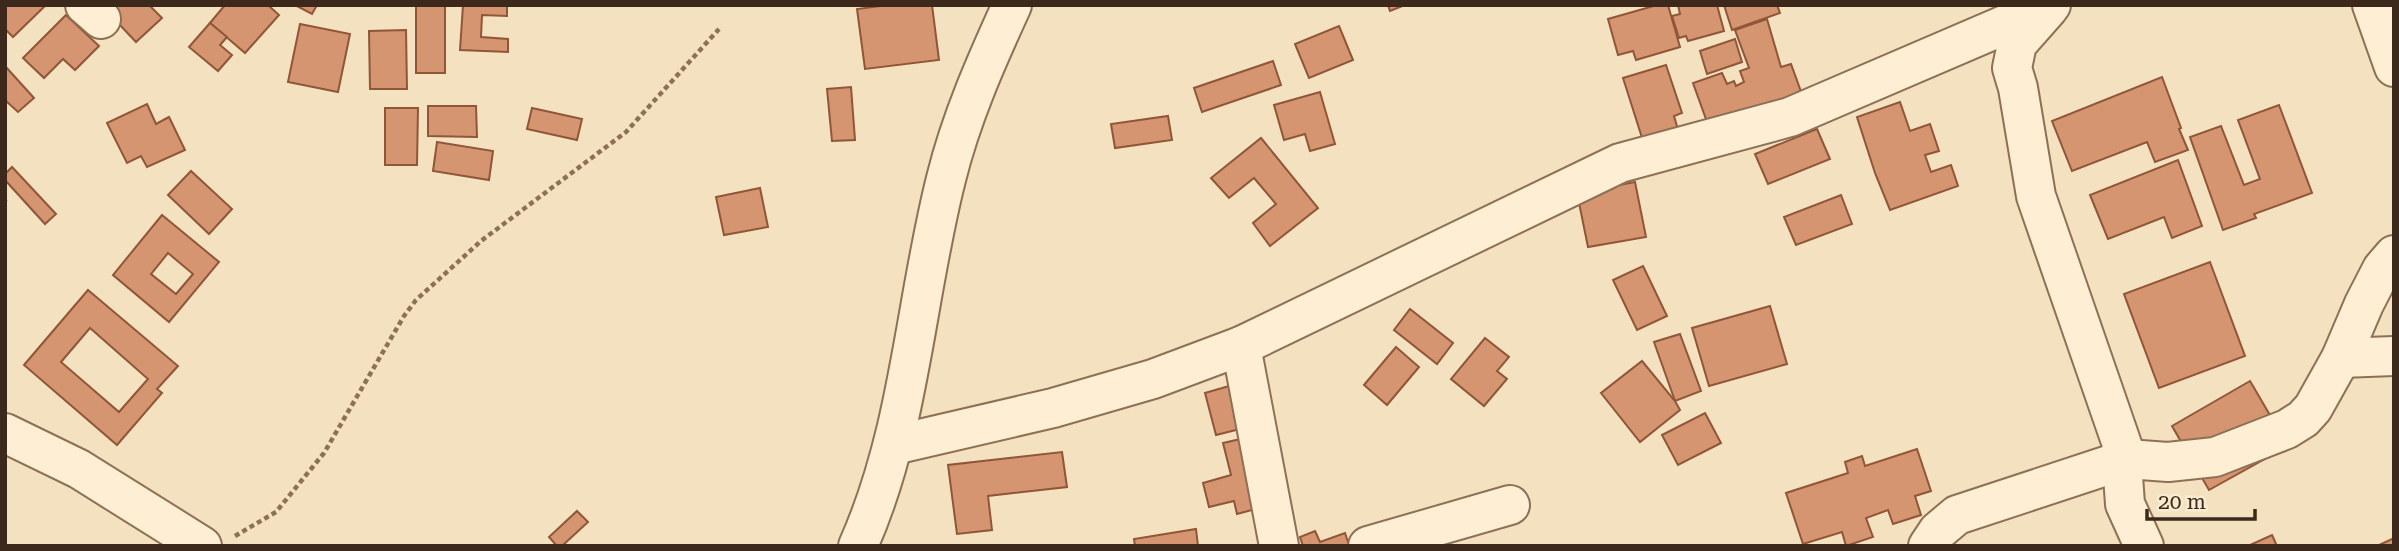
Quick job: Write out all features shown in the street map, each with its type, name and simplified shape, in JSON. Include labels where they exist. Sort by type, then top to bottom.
[{"type":"street","points":[[858,546],[894,445],[946,180],[980,75],[1012,5]]},
{"type":"street","points":[[894,445],[1053,408],[1153,379],[1241,346],[1620,163],[1790,117],[2051,5]]},
{"type":"street","points":[[2051,5],[2017,44],[2012,68],[2018,88],[2036,195],[2124,460],[2125,504],[2144,546]]},
{"type":"street","points":[[2372,5],[2394,67]]},
{"type":"street","points":[[1928,546],[1937,531],[1957,515],[2124,460],[2168,462],[2215,457],[2287,429],[2313,408],[2341,358],[2364,304],[2382,270],[2394,255]]},
{"type":"street","points":[[1241,346],[1279,546]]},
{"type":"street","points":[[2341,358],[2394,356]]},
{"type":"street","points":[[5,433],[216,542]]},
{"type":"street","points":[[1368,546],[1510,505]]},
{"type":"path","points":[[216,542],[276,512],[324,453],[416,300],[481,241],[626,132],[719,29]]},
{"type":"building","points":[[5,5],[46,5],[13,37],[5,29]]},
{"type":"building","points":[[101,5],[149,5],[162,18],[136,42]]},
{"type":"building","points":[[225,5],[268,5],[279,15],[245,53],[210,23]]},
{"type":"building","points":[[295,5],[317,5],[312,14]]},
{"type":"building","points":[[416,5],[445,5],[445,73],[416,73]]},
{"type":"building","points":[[463,5],[507,5],[507,16],[482,15],[481,37],[508,39],[508,52],[460,50]]},
{"type":"building","points":[[888,5],[932,5],[939,60],[865,69],[857,9]]},
{"type":"building","points":[[1388,5],[1405,5],[1390,11]]},
{"type":"building","points":[[1657,5],[1668,5],[1680,47],[1636,60],[1633,51],[1618,55],[1608,19]]},
{"type":"building","points":[[1678,5],[1717,5],[1724,31],[1688,41],[1686,36],[1679,38],[1672,16],[1680,14]]},
{"type":"building","points":[[1724,5],[1777,5],[1780,13],[1732,30]]},
{"type":"building","points":[[66,15],[99,46],[75,70],[63,59],[44,78],[23,58]]},
{"type":"building","points":[[1767,19],[1781,67],[1791,64],[1804,100],[1711,133],[1693,83],[1722,73],[1727,84],[1734,81],[1736,86],[1744,82],[1740,71],[1749,68],[1735,30]]},
{"type":"building","points":[[210,23],[227,37],[220,45],[232,55],[218,71],[189,47]]},
{"type":"building","points":[[300,24],[350,34],[338,92],[288,82]]},
{"type":"building","points":[[1339,26],[1353,60],[1309,78],[1295,44]]},
{"type":"building","points":[[406,30],[407,89],[370,89],[369,31]]},
{"type":"building","points":[[1735,39],[1742,62],[1707,74],[1700,51]]},
{"type":"building","points":[[1273,61],[1281,85],[1202,112],[1194,88]]},
{"type":"building","points":[[1666,65],[1682,113],[1674,116],[1679,133],[1644,144],[1623,78]]},
{"type":"building","points":[[5,66],[34,98],[18,112],[5,100]]},
{"type":"building","points":[[2162,77],[2188,150],[2155,162],[2147,142],[2072,171],[2052,121]]},
{"type":"building","points":[[851,87],[855,140],[832,141],[827,89]]},
{"type":"building","points":[[1320,92],[1335,144],[1310,151],[1305,134],[1284,140],[1274,105]]},
{"type":"building","points":[[1900,102],[1910,131],[1930,124],[1939,151],[1925,155],[1931,172],[1951,165],[1958,186],[1890,210],[1857,117]]},
{"type":"building","points":[[147,104],[156,124],[169,117],[185,150],[147,167],[141,156],[127,163],[107,123]]},
{"type":"building","points":[[2279,105],[2312,193],[2254,214],[2256,218],[2223,230],[2190,137],[2221,126],[2244,185],[2260,179],[2238,120]]},
{"type":"building","points":[[428,106],[476,106],[477,137],[428,136]]},
{"type":"building","points":[[385,108],[418,108],[417,165],[385,165]]},
{"type":"building","points":[[532,108],[582,119],[577,140],[527,129]]},
{"type":"building","points":[[1168,116],[1172,140],[1115,148],[1111,124]]},
{"type":"building","points":[[1817,129],[1830,159],[1768,184],[1755,154]]},
{"type":"building","points":[[1261,138],[1318,208],[1270,246],[1253,223],[1276,204],[1254,178],[1229,198],[1211,178]]},
{"type":"building","points":[[437,142],[493,151],[489,180],[433,171]]},
{"type":"building","points":[[2178,160],[2202,226],[2172,238],[2164,217],[2108,239],[2090,195]]},
{"type":"building","points":[[12,167],[56,214],[45,224],[5,180],[5,174]]},
{"type":"building","points":[[191,171],[232,209],[209,234],[168,195]]},
{"type":"building","points":[[1635,182],[1646,237],[1588,247],[1577,193]]},
{"type":"building","points":[[760,188],[768,227],[724,235],[716,197]]},
{"type":"building","points":[[1841,195],[1852,224],[1796,245],[1784,217]]},
{"type":"building","points":[[162,215],[219,262],[169,322],[113,275]],"holes":[[[168,253],[193,274],[176,294],[151,274]]]},
{"type":"building","points":[[2210,262],[2245,356],[2159,388],[2124,294]]},
{"type":"building","points":[[1643,266],[1667,316],[1637,330],[1613,280]]},
{"type":"building","points":[[88,290],[178,366],[157,389],[162,393],[117,445],[24,365]],"holes":[[[90,328],[148,379],[119,412],[61,362]]]},
{"type":"building","points":[[1770,306],[1787,364],[1709,386],[1692,328]]},
{"type":"building","points":[[1410,309],[1453,343],[1437,364],[1394,330]]},
{"type":"building","points":[[1680,334],[1701,391],[1675,401],[1654,342]]},
{"type":"building","points":[[1485,338],[1509,357],[1497,371],[1507,379],[1484,406],[1451,379]]},
{"type":"building","points":[[1396,347],[1419,367],[1387,405],[1364,385]]},
{"type":"building","points":[[1642,361],[1680,410],[1640,442],[1601,393]]},
{"type":"building","points":[[2250,381],[2288,446],[2209,490],[2172,426]]},
{"type":"building","points":[[1229,386],[1240,429],[1216,435],[1205,393]]},
{"type":"building","points":[[1705,413],[1721,443],[1678,465],[1662,435]]},
{"type":"building","points":[[1245,438],[1263,507],[1237,514],[1234,501],[1209,507],[1203,483],[1231,475],[1223,443]]},
{"type":"building","points":[[1917,449],[1931,491],[1915,496],[1921,515],[1893,524],[1888,510],[1866,518],[1873,537],[1846,546],[1842,532],[1803,544],[1786,493],[1848,473],[1845,462],[1862,456],[1865,466]]},
{"type":"building","points":[[1062,452],[1067,487],[988,496],[992,530],[957,534],[948,465]]},
{"type":"building","points":[[577,511],[588,522],[562,546],[557,546],[549,537]]},
{"type":"building","points":[[1196,529],[1198,546],[1135,546],[1134,539]]},
{"type":"building","points":[[1315,531],[1320,542],[1345,533],[1349,545],[1303,546],[1300,537]]},
{"type":"building","points":[[2272,535],[2277,546],[2248,546]]},
{"type":"building","points":[[2394,538],[2394,546],[2377,546]]}]
